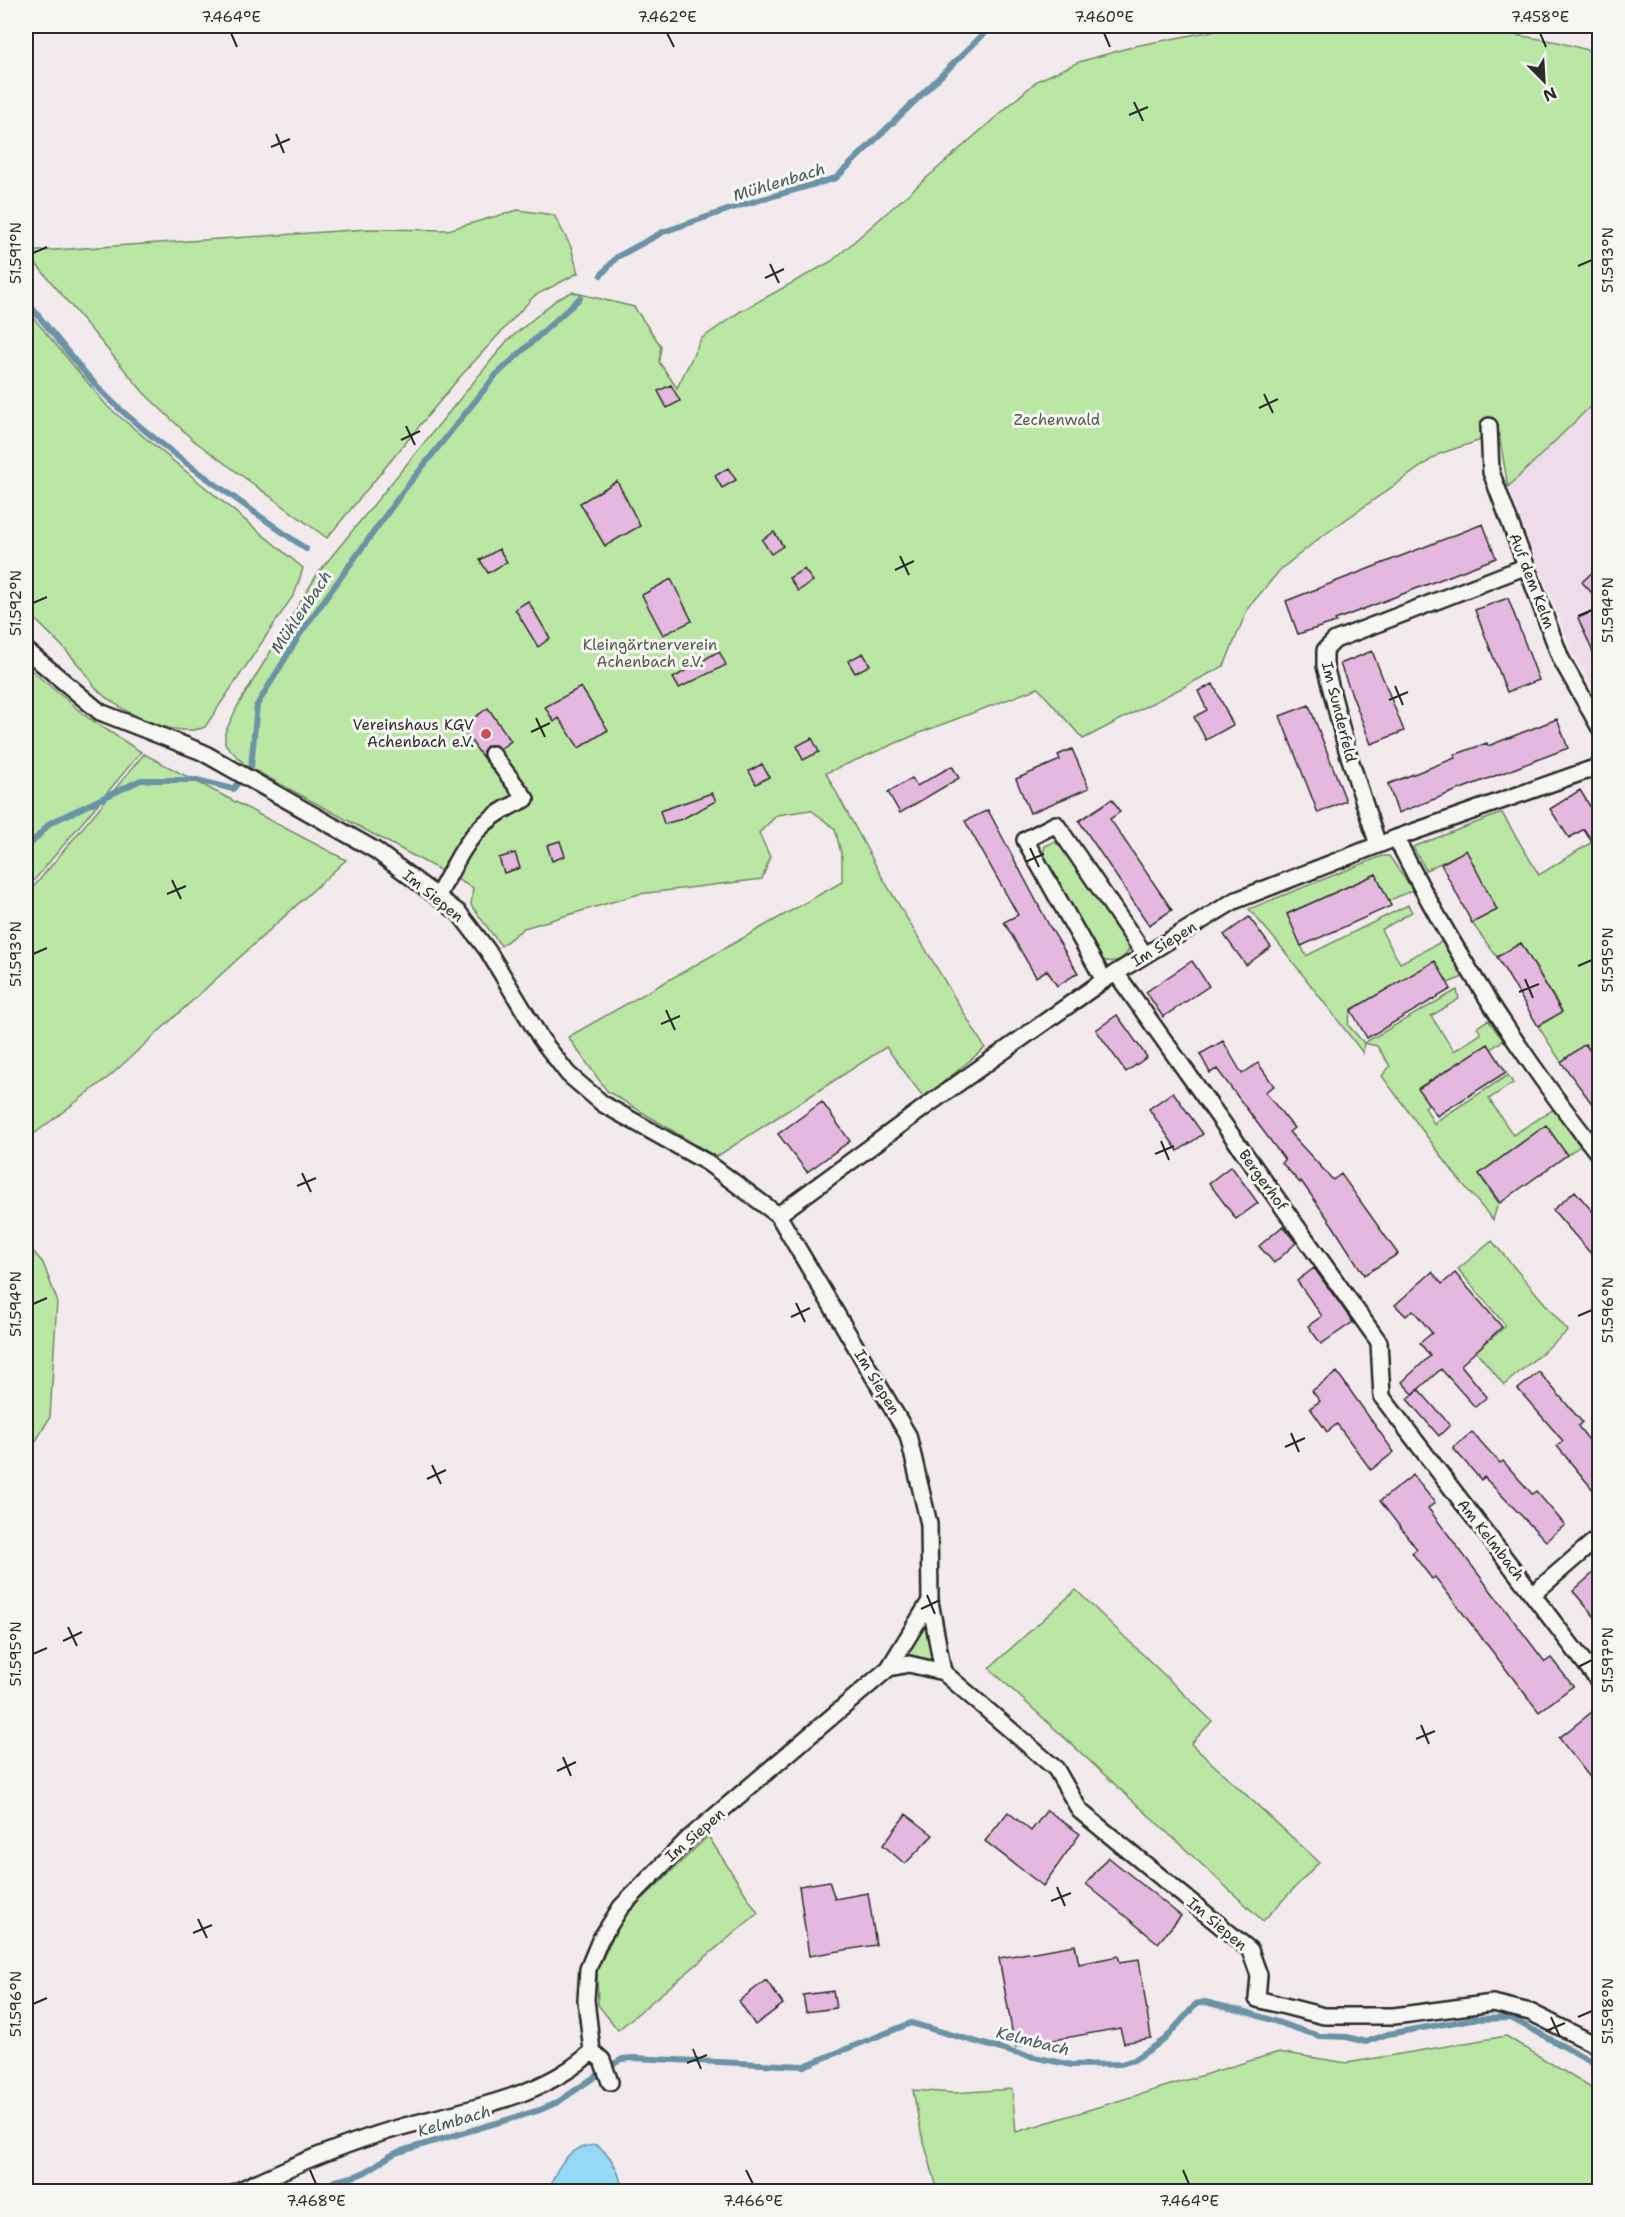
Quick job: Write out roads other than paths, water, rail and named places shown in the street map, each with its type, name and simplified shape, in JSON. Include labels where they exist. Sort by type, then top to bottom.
[{"type":"street","name":"Auf dem Kelm","points":[[1489,426],[1491,472],[1561,659],[1599,728]]},
{"type":"street","name":"Im Sunderfeld","points":[[1378,845],[1347,750],[1325,666],[1325,650],[1335,640],[1527,566]]},
{"type":"street","name":"Im Siepen","points":[[26,650],[100,712],[202,752],[257,782],[375,850],[459,913],[488,951],[541,1040],[568,1074],[603,1104],[708,1163],[778,1215],[908,1435],[929,1524],[930,1601],[943,1672]]},
{"type":"street","points":[[436,897],[477,830],[499,810],[526,799],[492,754]]},
{"type":"street","name":"Im Siepen","points":[[778,1215],[929,1104],[1110,977],[1234,901],[1396,838],[1599,766]]},
{"type":"street","name":"Bergerhof","points":[[1146,955],[1056,825],[1025,840],[1110,977],[1379,1342],[1382,1397]]},
{"type":"street","points":[[1396,838],[1458,953],[1494,1010],[1596,1151]]},
{"type":"street","name":"Am Kelmbach","points":[[1382,1397],[1599,1683]]},
{"type":"street","points":[[1533,1594],[1599,1536]]},
{"type":"street","name":"Im Siepen","points":[[592,2051],[586,2000],[588,1969],[600,1940],[621,1907],[688,1839],[889,1668],[930,1601]]},
{"type":"street","name":"Im Siepen","points":[[889,1668],[909,1664],[943,1672],[1056,1769],[1080,1811],[1250,1950],[1258,1975],[1257,1999],[1324,2016],[1394,2016],[1493,2003],[1530,2012],[1599,2047]]},
{"type":"street","points":[[236,2192],[362,2139],[462,2113],[522,2091],[556,2076],[592,2051],[602,2060],[610,2082]]},
{"type":"water","points":[[596,2145],[615,2165],[622,2191],[549,2191],[555,2174],[565,2159],[578,2149]]},
{"type":"waterway","name":"Mühlenbach","points":[[601,275],[617,257],[663,232],[742,205],[836,178],[992,26]]},
{"type":"waterway","name":"Mühlenbach","points":[[26,849],[50,823],[141,780],[197,780],[233,789],[251,767],[257,705],[302,631],[404,490],[496,375],[580,298]]},
{"type":"waterway","points":[[26,301],[84,372],[122,411],[189,465],[306,549]]},
{"type":"waterway","name":"Kelmbach","points":[[610,2066],[622,2059],[633,2058],[804,2066],[911,2023],[1015,2053],[1072,2065],[1121,2064],[1134,2060],[1164,2040],[1196,2004],[1205,2002],[1250,2013],[1319,2036],[1347,2037],[1366,2042],[1388,2034],[1473,2019],[1511,2018],[1600,2066]]},
{"type":"waterway","name":"Kelmbach","points":[[317,2192],[331,2183],[365,2172],[398,2152],[540,2110],[558,2102],[599,2074]]},
{"type":"place","name":"Vereinshaus KGV Achenbach e.V.","points":[[486,734]]},
{"type":"park label","name":"Zechenwald","points":[[1057,420]]},
{"type":"park label","name":"Kleingärtnerverein Achenbach e.V.","points":[[650,654]]}]
